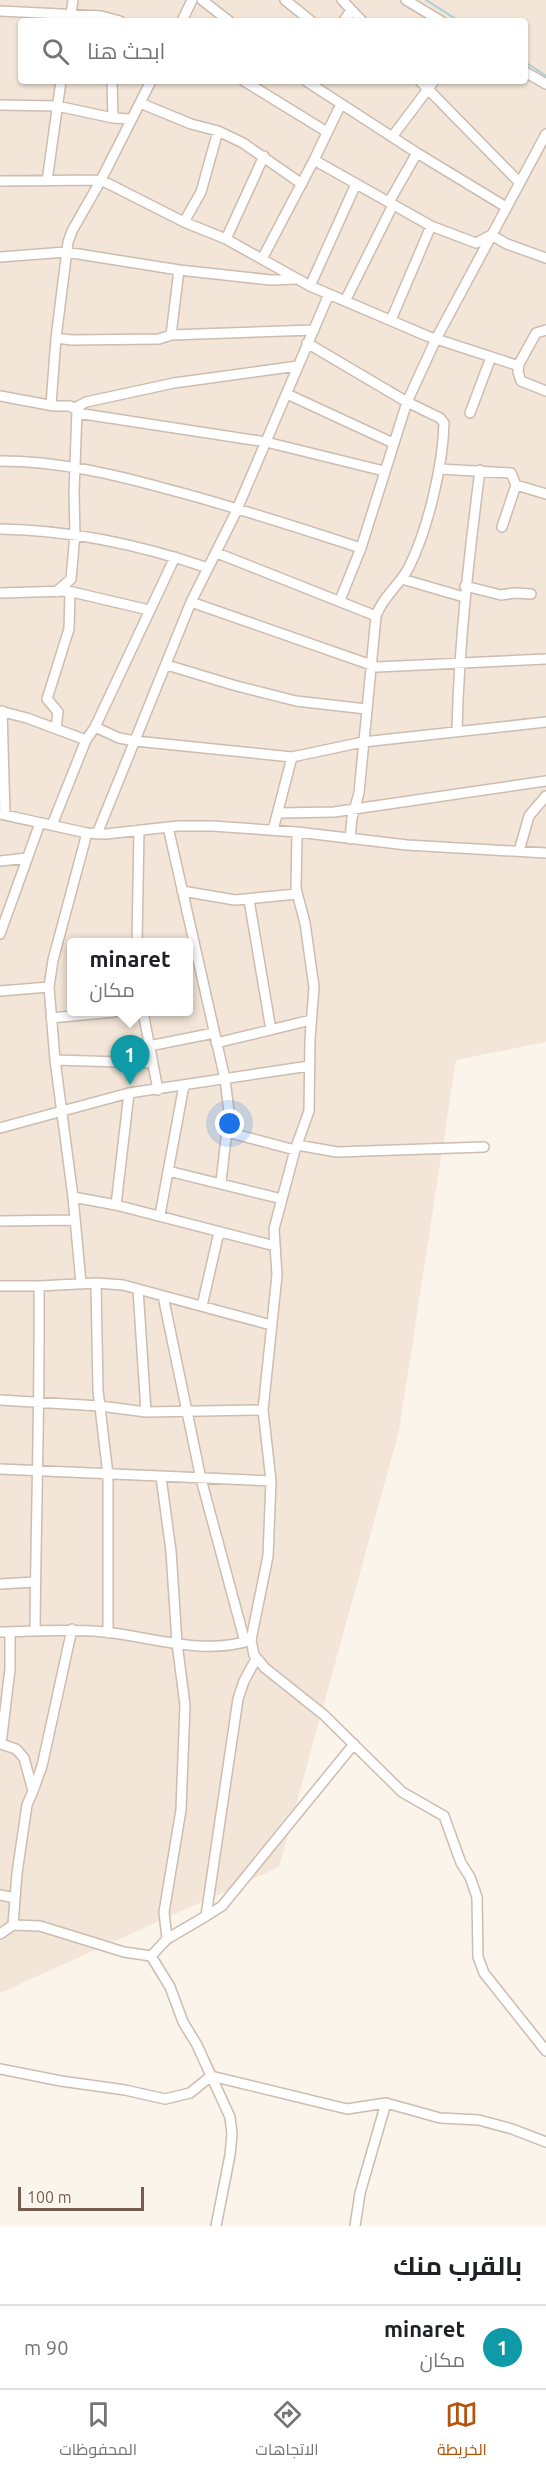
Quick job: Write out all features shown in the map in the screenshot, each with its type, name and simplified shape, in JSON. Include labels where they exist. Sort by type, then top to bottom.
[{"type":"street","points":[[17,0],[17,12]]},
{"type":"street","points":[[70,18],[73,0]]},
{"type":"street","points":[[183,18],[192,0]]},
{"type":"street","points":[[202,0],[225,18]]},
{"type":"street","points":[[285,0],[307,18]]},
{"type":"street","points":[[342,0],[359,18]]},
{"type":"street","points":[[406,0],[436,18]]},
{"type":"street","points":[[346,18],[351,10]]},
{"type":"street","points":[[0,11],[70,18],[101,16],[109,18]]},
{"type":"street","points":[[528,74],[546,84]]},
{"type":"street","points":[[47,181],[61,84]]},
{"type":"street","points":[[112,84],[113,118]]},
{"type":"street","points":[[51,405],[66,252],[72,231],[101,180],[150,84]]},
{"type":"street","points":[[249,84],[327,132]]},
{"type":"street","points":[[312,84],[417,153],[506,207]]},
{"type":"street","points":[[392,137],[426,84]]},
{"type":"street","points":[[428,84],[519,182]]},
{"type":"street","points":[[140,103],[243,142],[302,184]]},
{"type":"street","points":[[262,259],[341,104]]},
{"type":"street","points":[[0,105],[57,106],[113,118],[130,119]]},
{"type":"street","points":[[184,222],[201,192],[218,131]]},
{"type":"street","points":[[340,600],[361,548],[407,402],[436,339],[546,134]]},
{"type":"street","points":[[345,301],[417,153]]},
{"type":"street","points":[[226,239],[264,156]]},
{"type":"street","points":[[314,160],[431,226],[476,243],[491,235]]},
{"type":"street","points":[[0,181],[101,180],[184,222],[226,239],[310,286],[436,339],[519,364]]},
{"type":"street","points":[[310,286],[356,184]]},
{"type":"street","points":[[391,320],[431,226]]},
{"type":"street","points":[[491,235],[507,244],[546,258]]},
{"type":"street","points":[[0,257],[66,252],[178,270],[271,280],[296,279]]},
{"type":"street","points":[[171,335],[178,270]]},
{"type":"street","points":[[81,1283],[51,1018],[49,987],[53,960],[92,833],[135,741],[191,602],[238,507],[329,294]]},
{"type":"street","points":[[56,338],[72,340],[159,339],[171,335],[314,330]]},
{"type":"street","points":[[546,330],[536,333],[519,364],[518,372],[521,381],[546,391]]},
{"type":"street","points":[[307,344],[407,402],[440,418],[444,423],[440,469],[416,550],[402,579],[384,597],[376,616],[356,808],[350,826],[350,838]]},
{"type":"street","points":[[470,413],[491,357]]},
{"type":"street","points":[[56,592],[71,579],[75,534],[76,411],[86,402],[174,383],[298,366]]},
{"type":"street","points":[[287,394],[393,443]]},
{"type":"street","points":[[0,396],[70,406],[76,411],[266,442],[384,471]]},
{"type":"street","points":[[0,461],[75,468],[133,479],[238,507],[361,548]]},
{"type":"street","points":[[440,469],[511,473],[516,485],[502,527]]},
{"type":"street","points":[[458,730],[459,664],[464,597],[480,470]]},
{"type":"street","points":[[516,485],[546,494]]},
{"type":"street","points":[[0,529],[75,534],[175,557],[208,568]]},
{"type":"street","points":[[217,553],[376,616]]},
{"type":"street","points":[[52,825],[86,740],[95,727],[175,557]]},
{"type":"street","points":[[402,579],[464,597]]},
{"type":"street","points":[[465,586],[501,594],[531,594]]},
{"type":"street","points":[[0,593],[70,592],[149,610]]},
{"type":"street","points":[[56,728],[58,712],[47,699],[69,629],[70,592]]},
{"type":"street","points":[[191,602],[370,665],[386,667],[546,659]]},
{"type":"street","points":[[167,665],[296,701],[366,709]]},
{"type":"street","points":[[86,740],[1,711],[3,814],[92,833],[212,826],[297,832],[407,845],[546,853]]},
{"type":"street","points":[[95,727],[119,738],[135,741],[292,758],[363,742],[546,722]]},
{"type":"street","points":[[273,830],[292,758]]},
{"type":"street","points":[[279,813],[334,812],[546,781]]},
{"type":"street","points":[[519,851],[529,816],[546,796]]},
{"type":"street","points":[[0,934],[40,823]]},
{"type":"street","points":[[168,827],[193,938]]},
{"type":"street","points":[[137,938],[139,830]]},
{"type":"street","points":[[248,1641],[267,1565],[271,1481],[263,1410],[278,1265],[274,1229],[296,1148],[309,1111],[309,1066],[314,987],[304,917],[296,894],[297,832]]},
{"type":"street","points":[[0,861],[27,858]]},
{"type":"street","points":[[182,891],[225,899],[249,900],[296,894]]},
{"type":"street","points":[[249,900],[271,1030]]},
{"type":"street","points":[[193,940],[225,1079],[229,1112],[221,1182]]},
{"type":"street","points":[[0,991],[49,987]]},
{"type":"street","points":[[51,1018],[69,1016]]},
{"type":"street","points":[[144,1016],[158,1090]]},
{"type":"street","points":[[149,1046],[271,1030],[311,1020]]},
{"type":"street","points":[[55,1060],[152,1063]]},
{"type":"street","points":[[0,1128],[129,1093],[309,1066]]},
{"type":"street","points":[[160,1215],[184,1085]]},
{"type":"street","points":[[116,1204],[129,1093]]},
{"type":"street","points":[[227,1132],[296,1148],[337,1152],[484,1147]]},
{"type":"street","points":[[168,1171],[221,1182],[282,1199]]},
{"type":"street","points":[[73,1197],[116,1204],[275,1246]]},
{"type":"street","points":[[0,1221],[75,1220]]},
{"type":"street","points":[[202,1306],[219,1232]]},
{"type":"street","points":[[0,1286],[39,1287],[96,1283],[138,1289],[271,1325]]},
{"type":"street","points":[[96,1283],[100,1406],[108,1475],[108,1633]]},
{"type":"street","points":[[35,1629],[36,1470],[40,1402],[39,1287]]},
{"type":"street","points":[[138,1289],[146,1412]]},
{"type":"street","points":[[163,1296],[201,1479],[248,1641],[256,1659],[354,1744],[402,1792],[444,1816],[461,1863],[470,1876],[477,1897],[478,1957],[484,1973],[546,2051]]},
{"type":"street","points":[[0,1400],[100,1406],[146,1412],[263,1410]]},
{"type":"street","points":[[0,1469],[271,1481]]},
{"type":"street","points":[[161,1477],[172,1558],[177,1644],[185,1705],[181,1810],[164,1912],[167,1939]]},
{"type":"street","points":[[0,1584],[35,1582]]},
{"type":"street","points":[[33,1791],[24,1758],[16,1749],[1,1744],[10,1669],[5,1632],[72,1629],[177,1644],[221,1646],[248,1641]]},
{"type":"street","points":[[13,1925],[27,1805],[42,1766],[72,1629]]},
{"type":"street","points":[[206,1916],[238,1699],[244,1681],[256,1659]]},
{"type":"street","points":[[151,1956],[167,1939],[222,1906],[354,1744]]},
{"type":"street","points":[[0,1895],[15,1898]]},
{"type":"street","points":[[0,1934],[13,1925],[48,1928],[124,1952],[151,1956]]},
{"type":"street","points":[[151,1956],[170,1987],[183,2022],[230,2117],[232,2134],[216,2226]]},
{"type":"street","points":[[0,2069],[61,2082],[125,2090],[165,2099],[190,2093],[211,2076]]},
{"type":"street","points":[[211,2076],[347,2109],[373,2103],[386,2103],[440,2118],[479,2120],[546,2142]]},
{"type":"street","points":[[355,2226],[360,2193],[386,2103]]},
{"type":"shaded area","points":[[0,0],[546,0],[546,1042],[456,1060],[399,1431],[279,1867],[0,1993]]},
{"type":"waterway","points":[[426,0],[454,18]]},
{"type":"waterway","points":[[528,64],[546,76]]},
{"type":"place","name":"minaret","points":[[130,1085]]}]
